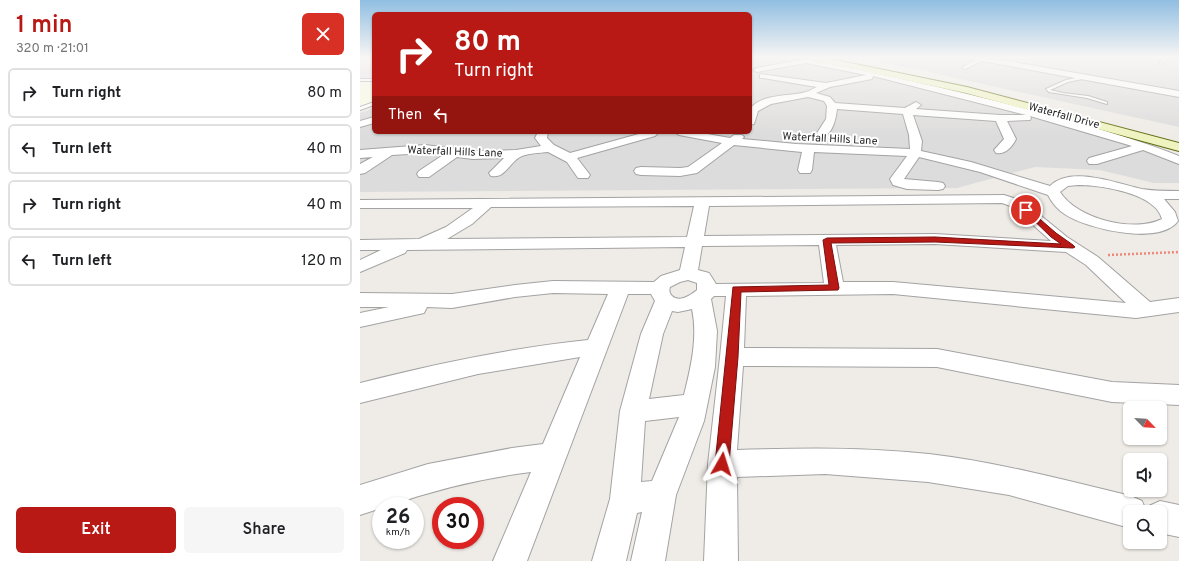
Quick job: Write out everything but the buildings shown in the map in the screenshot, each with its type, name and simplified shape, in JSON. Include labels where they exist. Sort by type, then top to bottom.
[{"type":"main road","name":"Waterfall Drive","points":[[932,83],[967,90],[1179,147]]},
{"type":"main road","name":"Waterfall Drive","points":[[953,83],[1008,96],[1179,141]]},
{"type":"street","points":[[804,83],[828,86]]},
{"type":"street","points":[[752,114],[757,108],[775,100],[808,94],[828,86],[841,83]]},
{"type":"street","points":[[912,83],[1041,116],[1144,146],[1179,160]]},
{"type":"street","points":[[1120,83],[1179,94]]},
{"type":"street","points":[[907,111],[927,95],[928,87]]},
{"type":"street","points":[[808,94],[827,99],[832,106],[1000,118],[1041,116]]},
{"type":"street","name":"Waterfall Hills Lane","points":[[823,133],[830,119],[832,106]]},
{"type":"street","points":[[907,111],[916,136],[915,148],[911,163],[897,179],[898,182],[907,185],[938,186]]},
{"type":"street","points":[[1000,118],[1010,139],[1008,143],[1000,150]]},
{"type":"street","points":[[360,124],[372,121]]},
{"type":"street","points":[[542,134],[541,138],[543,142],[549,148],[568,157],[575,163],[583,175]]},
{"type":"street","points":[[568,157],[651,134]]},
{"type":"street","name":"Waterfall Hills Lane","points":[[719,134],[808,139],[915,148],[946,158],[1011,172],[1056,188]]},
{"type":"street","points":[[641,171],[680,172],[692,170],[739,135]]},
{"type":"street","name":"Waterfall Hills Lane","points":[[739,135],[808,149],[915,148]]},
{"type":"street","points":[[1093,160],[1144,146]]},
{"type":"street","name":"Waterfall Hills Lane","points":[[360,154],[425,149],[473,155],[516,154],[549,148]]},
{"type":"street","name":"Waterfall Hills Lane","points":[[805,170],[808,149]]},
{"type":"street","points":[[360,170],[390,152]]},
{"type":"street","points":[[424,174],[454,153]]},
{"type":"street","points":[[496,174],[516,154]]},
{"type":"street","points":[[1072,181],[1112,184],[1137,192],[1174,209],[1170,221],[1164,226],[1154,229],[1139,230],[1121,228],[1097,222],[1071,212],[1060,205],[1054,198],[1056,188],[1072,181]]},
{"type":"street","points":[[1137,192],[1160,195],[1179,195]]},
{"type":"street","points":[[360,204],[1009,200],[1018,204],[1053,235],[1102,270],[1146,310]]},
{"type":"street","points":[[688,274],[702,201]]},
{"type":"street","points":[[360,267],[381,256],[439,237],[458,228],[470,220],[487,203]]},
{"type":"street","points":[[360,245],[935,239],[1076,250]]},
{"type":"street","points":[[827,240],[834,288]]},
{"type":"street","points":[[609,561],[625,499],[633,411],[652,334],[658,321],[666,281],[672,277],[688,274],[702,277],[706,280],[706,332],[703,367],[691,422],[661,495],[648,561]]},
{"type":"street","points":[[360,320],[452,301],[515,291],[553,287],[620,288],[663,294],[671,303],[686,304],[705,294],[736,289],[834,288],[920,290],[1126,311],[1146,310],[1179,305]]},
{"type":"street","points":[[510,561],[620,288]]},
{"type":"street","points":[[722,561],[722,464],[732,357],[736,289]]},
{"type":"street","points":[[360,300],[452,301]]},
{"type":"street","points":[[360,392],[400,382],[551,351],[597,347]]},
{"type":"street","points":[[732,357],[937,358],[1112,392],[1179,395]]},
{"type":"street","points":[[633,411],[695,405]]},
{"type":"street","points":[[360,500],[428,478],[512,461],[553,456]]},
{"type":"street","points":[[722,464],[825,461],[928,468],[1009,481],[1123,510]]},
{"type":"street","points":[[625,499],[661,495]]},
{"type":"street","points":[[1167,518],[1179,521]]},
{"type":"lane","points":[[1062,83],[1048,89],[1049,91],[1088,97],[1105,103]]},
{"type":"lane","points":[[360,109],[372,104]]},
{"type":"path","points":[[1076,250],[1111,255],[1179,252]]},
{"type":"shaded area","points":[[360,83],[372,83],[372,106],[360,110]]},
{"type":"shaded area","points":[[752,83],[920,83],[979,96],[1142,141],[1179,156],[1179,183],[1154,183],[1100,170],[1035,167],[957,188],[360,192],[360,113],[372,109],[372,134],[752,134]]},
{"type":"shaded area","points":[[979,83],[1179,83],[1179,127]]},
{"type":"route","points":[[722,464],[732,357],[736,289],[834,288],[827,240],[935,239],[1070,247],[1060,241],[1026,210]]}]
